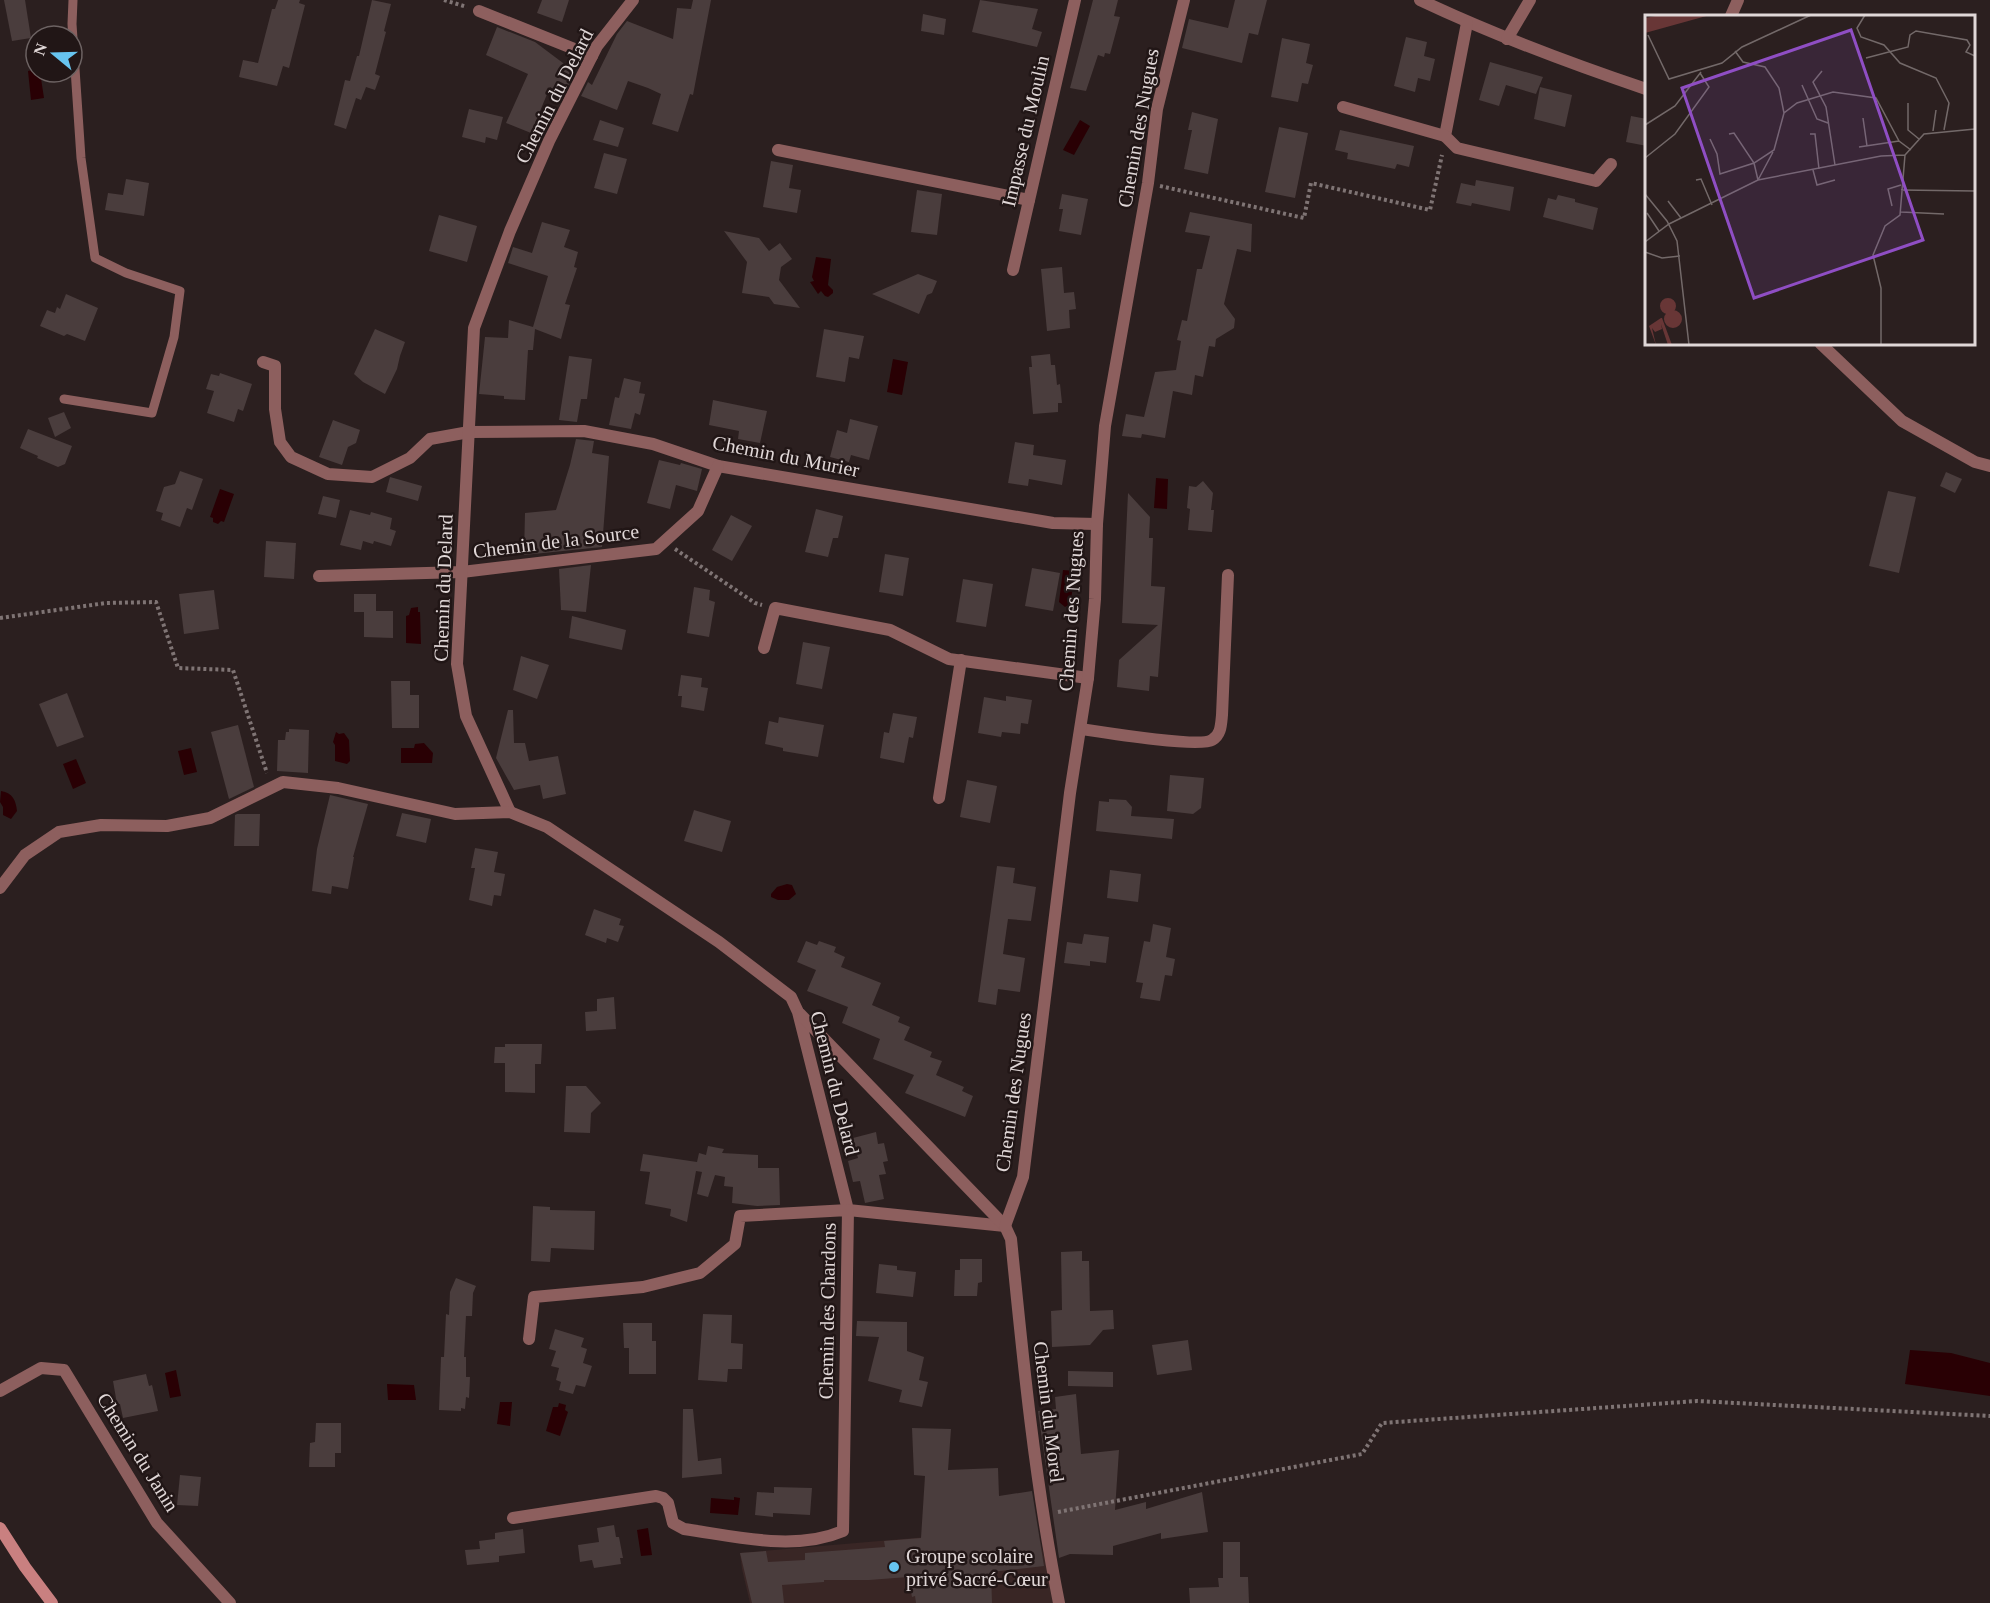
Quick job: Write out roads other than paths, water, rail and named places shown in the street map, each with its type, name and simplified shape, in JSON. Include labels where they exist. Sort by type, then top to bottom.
[{"type":"street","name":"Chemin du Delard","points":[[633,0],[597,46],[549,141],[510,231],[474,327],[458,664],[466,716],[510,812],[547,827],[719,942],[791,998],[798,1012],[848,1210]]},
{"type":"street","name":"Impasse du Moulin","points":[[1012,270],[1075,0]]},
{"type":"street","name":"Chemin des Nugues","points":[[1005,1226],[1023,1176],[1071,793],[1088,678],[1105,426],[1148,183],[1157,109],[1184,0]]},
{"type":"street","points":[[1420,0],[1507,39],[1645,88]]},
{"type":"street","points":[[1507,39],[1530,0]]},
{"type":"street","points":[[1731,15],[1738,0]]},
{"type":"street","points":[[479,11],[592,56]]},
{"type":"street","points":[[1445,136],[1467,22]]},
{"type":"street","points":[[1343,107],[1445,136],[1457,148],[1596,181],[1611,164]]},
{"type":"street","points":[[778,150],[1029,200]]},
{"type":"street","points":[[1822,345],[1902,421],[1975,462],[1990,466]]},
{"type":"street","name":"Chemin du Murier","points":[[263,362],[275,366],[275,409],[280,442],[291,457],[328,474],[372,477],[410,458],[430,439],[469,432],[584,431],[653,444],[718,466],[1053,523],[1097,524]]},
{"type":"street","name":"Chemin de la Source","points":[[319,576],[462,572],[656,549],[698,511],[718,466]]},
{"type":"street","points":[[1081,729],[1197,742],[1210,741],[1218,735],[1222,716],[1228,575]]},
{"type":"street","points":[[764,648],[775,608],[890,630],[949,659],[1088,678]]},
{"type":"street","points":[[939,798],[961,660]]},
{"type":"street","points":[[0,888],[25,855],[59,832],[101,825],[167,826],[210,818],[283,782],[338,788],[455,814],[510,812]]},
{"type":"street","points":[[798,1012],[1005,1226]]},
{"type":"street","points":[[848,1210],[1005,1226]]},
{"type":"street","name":"Chemin des Chardons","points":[[513,1518],[656,1497],[663,1498],[668,1503],[673,1523],[684,1529],[780,1542],[827,1538],[843,1531],[848,1210],[740,1216],[735,1244],[700,1273],[644,1287],[534,1297],[529,1339]]},
{"type":"street","name":"Chemin du Morel","points":[[1005,1226],[1011,1239],[1027,1402],[1043,1515],[1059,1603]]},
{"type":"street","name":"Chemin du Janin","points":[[0,1391],[41,1368],[64,1370],[157,1523],[230,1603]]},
{"type":"street","points":[[0,1528],[52,1603]]},
{"type":"lane","points":[[64,399],[152,413],[174,337],[180,291],[126,273],[95,258],[81,158],[72,24],[73,0]]},
{"type":"place","name":"Groupe scolaire privé Sacré-Cœur","points":[[894,1567]]}]
